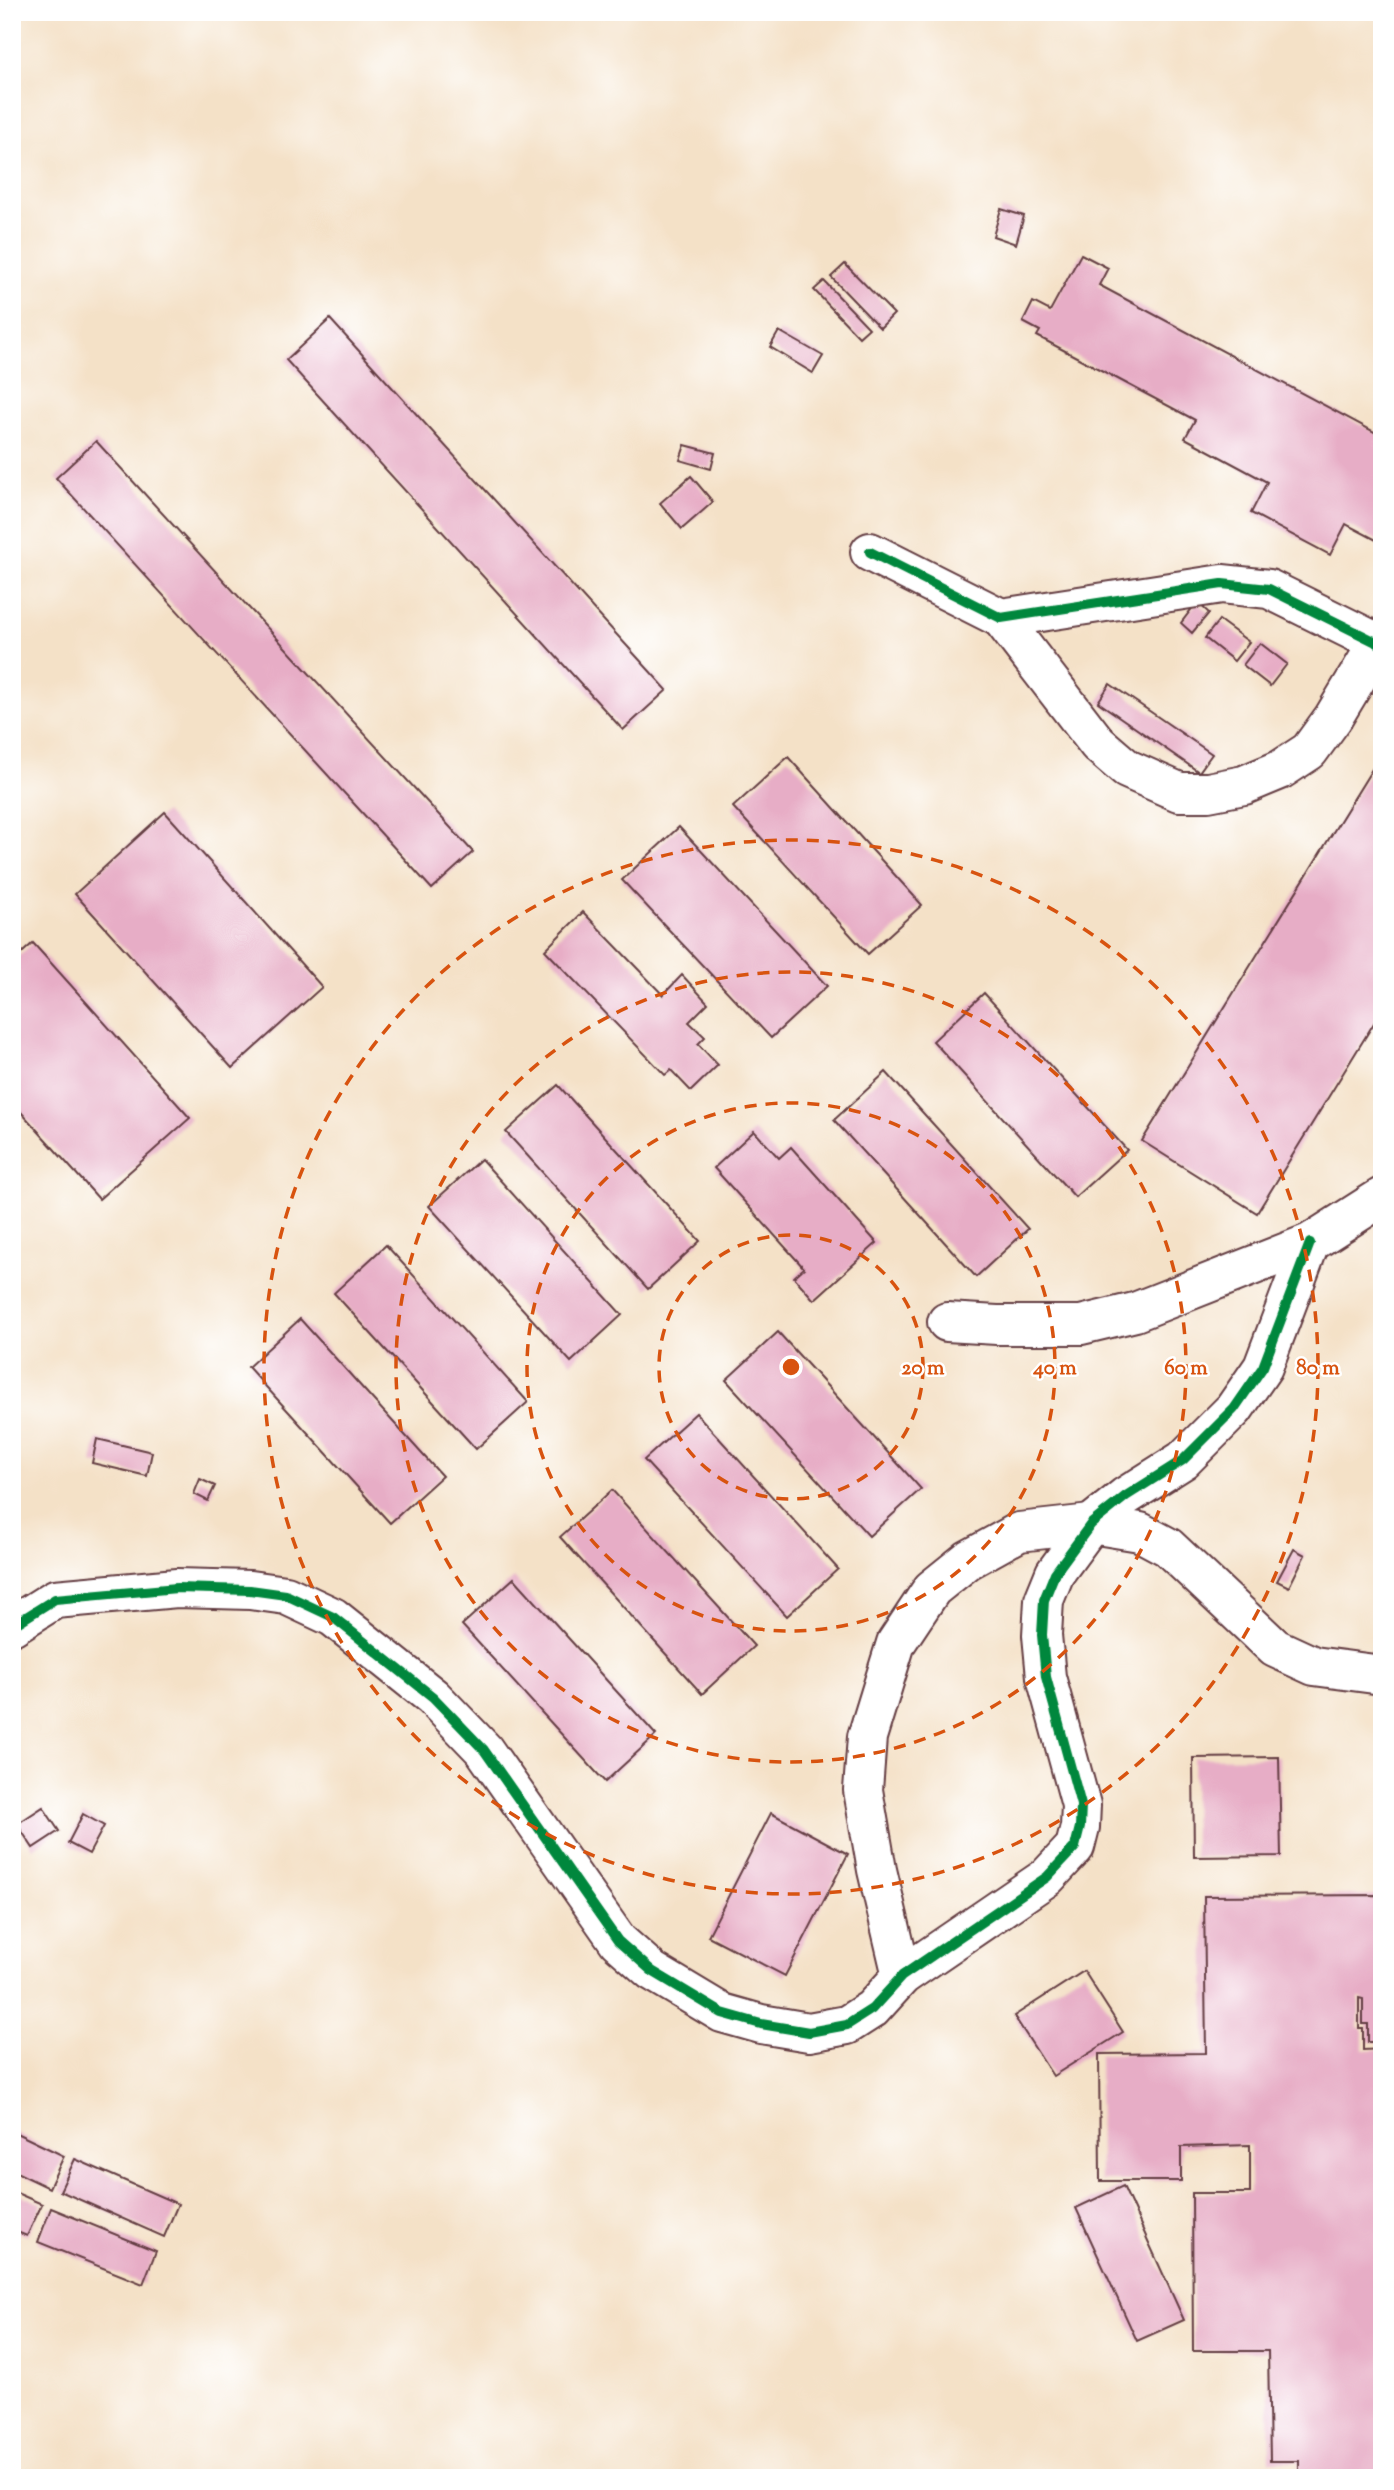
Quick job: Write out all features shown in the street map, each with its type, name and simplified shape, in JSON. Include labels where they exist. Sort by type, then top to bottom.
[{"type":"street","points":[[870,552],[1001,618],[1098,744],[1127,769],[1179,792],[1208,792],[1244,785],[1280,770],[1309,751],[1380,643],[1269,589],[1222,584],[1001,618]]},
{"type":"street","points":[[947,1322],[1082,1325],[1135,1312],[1310,1243],[1382,1197]]},
{"type":"street","points":[[12,1626],[55,1599],[177,1588],[250,1590],[286,1595],[333,1617],[433,1697],[484,1750],[618,1941],[652,1972],[722,2013],[761,2024],[809,2032],[847,2025],[872,2009],[902,1976],[1046,1877],[1075,1847],[1080,1827],[1081,1805],[1046,1677],[1042,1635],[1044,1600],[1055,1573],[1091,1524],[1126,1496],[1183,1460],[1234,1409],[1263,1367],[1310,1243]]},
{"type":"street","points":[[902,1976],[877,1870],[863,1790],[867,1737],[896,1643],[932,1589],[968,1560],[1019,1532],[1091,1524],[1140,1532],[1168,1547],[1275,1648],[1314,1666],[1382,1675]]},
{"type":"building","points":[[1001,209],[1024,216],[1016,244],[993,236]]},
{"type":"building","points":[[1081,254],[1108,268],[1099,285],[1382,436],[1382,543],[1346,524],[1330,555],[1251,513],[1267,482],[1185,438],[1195,420],[1037,336],[1040,331],[1023,322],[1033,302],[1050,311]]},
{"type":"building","points":[[845,264],[894,314],[880,328],[831,277]]},
{"type":"building","points":[[824,281],[869,328],[859,337],[814,290]]},
{"type":"building","points":[[330,319],[667,690],[623,730],[286,360]]},
{"type":"building","points":[[779,331],[823,356],[813,373],[770,347]]},
{"type":"building","points":[[96,441],[473,852],[432,889],[56,478]]},
{"type":"building","points":[[685,445],[715,453],[711,469],[680,460]]},
{"type":"building","points":[[691,476],[713,502],[682,529],[660,503]]},
{"type":"building","points":[[1197,602],[1209,613],[1192,633],[1181,623]]},
{"type":"building","points":[[1219,620],[1249,642],[1234,661],[1205,638]]},
{"type":"building","points":[[1260,643],[1287,664],[1270,686],[1243,665]]},
{"type":"building","points":[[1110,684],[1212,754],[1199,772],[1098,702]]},
{"type":"building","points":[[1382,753],[1382,1010],[1257,1213],[1142,1141]]},
{"type":"building","points":[[788,757],[922,905],[868,954],[733,807]]},
{"type":"building","points":[[165,812],[322,987],[232,1068],[75,894]]},
{"type":"building","points":[[679,827],[827,986],[771,1038],[622,880]]},
{"type":"building","points":[[583,912],[663,995],[682,975],[708,1003],[689,1022],[705,1037],[698,1044],[718,1065],[691,1091],[671,1070],[665,1075],[545,950]]},
{"type":"building","points":[[33,943],[190,1118],[99,1199],[12,1102],[12,962]]},
{"type":"building","points":[[984,993],[1127,1150],[1075,1197],[933,1041]]},
{"type":"building","points":[[886,1072],[1028,1229],[976,1277],[834,1120]]},
{"type":"building","points":[[558,1085],[700,1241],[648,1289],[506,1132]]},
{"type":"building","points":[[754,1131],[779,1158],[791,1147],[877,1243],[814,1300],[794,1277],[804,1268],[714,1168]]},
{"type":"building","points":[[481,1159],[622,1315],[571,1362],[429,1206]]},
{"type":"building","points":[[386,1245],[528,1402],[476,1449],[334,1293]]},
{"type":"building","points":[[300,1319],[442,1476],[390,1523],[248,1367]]},
{"type":"building","points":[[778,1332],[921,1489],[869,1536],[726,1380]]},
{"type":"building","points":[[696,1413],[838,1569],[787,1616],[644,1460]]},
{"type":"building","points":[[97,1439],[152,1452],[147,1476],[92,1463]]},
{"type":"building","points":[[200,1479],[215,1486],[208,1501],[194,1494]]},
{"type":"building","points":[[612,1490],[754,1646],[702,1694],[560,1537]]},
{"type":"building","points":[[1294,1549],[1305,1555],[1289,1587],[1277,1581]]},
{"type":"building","points":[[514,1578],[656,1735],[605,1782],[462,1625]]},
{"type":"building","points":[[1279,1757],[1281,1856],[1194,1857],[1193,1758]]},
{"type":"building","points":[[43,1807],[59,1831],[33,1848],[17,1824]]},
{"type":"building","points":[[771,1813],[848,1854],[785,1976],[708,1936]]},
{"type":"building","points":[[83,1814],[104,1826],[89,1854],[68,1843]]},
{"type":"building","points":[[1382,1895],[1382,2042],[1368,2042],[1368,2024],[1363,2024],[1363,1999],[1359,1998],[1359,2029],[1363,2029],[1363,2050],[1382,2049],[1382,2476],[1299,2477],[1299,2461],[1270,2461],[1268,2351],[1193,2351],[1192,2193],[1250,2193],[1250,2145],[1181,2147],[1181,2181],[1100,2181],[1099,2054],[1206,2053],[1204,1896]]},
{"type":"building","points":[[1084,1971],[1123,2032],[1053,2076],[1014,2016]]},
{"type":"building","points":[[12,2131],[64,2156],[49,2188],[12,2170]]},
{"type":"building","points":[[75,2159],[178,2204],[164,2237],[60,2191]]},
{"type":"building","points":[[1123,2186],[1184,2320],[1137,2341],[1076,2208]]},
{"type":"building","points":[[12,2191],[42,2204],[27,2236],[12,2230]]},
{"type":"building","points":[[51,2208],[156,2251],[143,2284],[38,2242]]},
{"type":"cycle path","points":[[870,552],[1001,618],[1222,584],[1269,589],[1378,643],[1382,642]]},
{"type":"cycle path","points":[[12,1626],[55,1599],[177,1588],[250,1590],[286,1595],[333,1617],[433,1697],[484,1750],[618,1941],[652,1971],[722,2013],[761,2024],[809,2032],[847,2025],[872,2009],[902,1976],[1047,1877],[1075,1847],[1080,1827],[1081,1805],[1046,1677],[1042,1635],[1044,1600],[1055,1573],[1091,1524],[1126,1496],[1183,1460],[1234,1409],[1263,1367],[1310,1243]]}]
